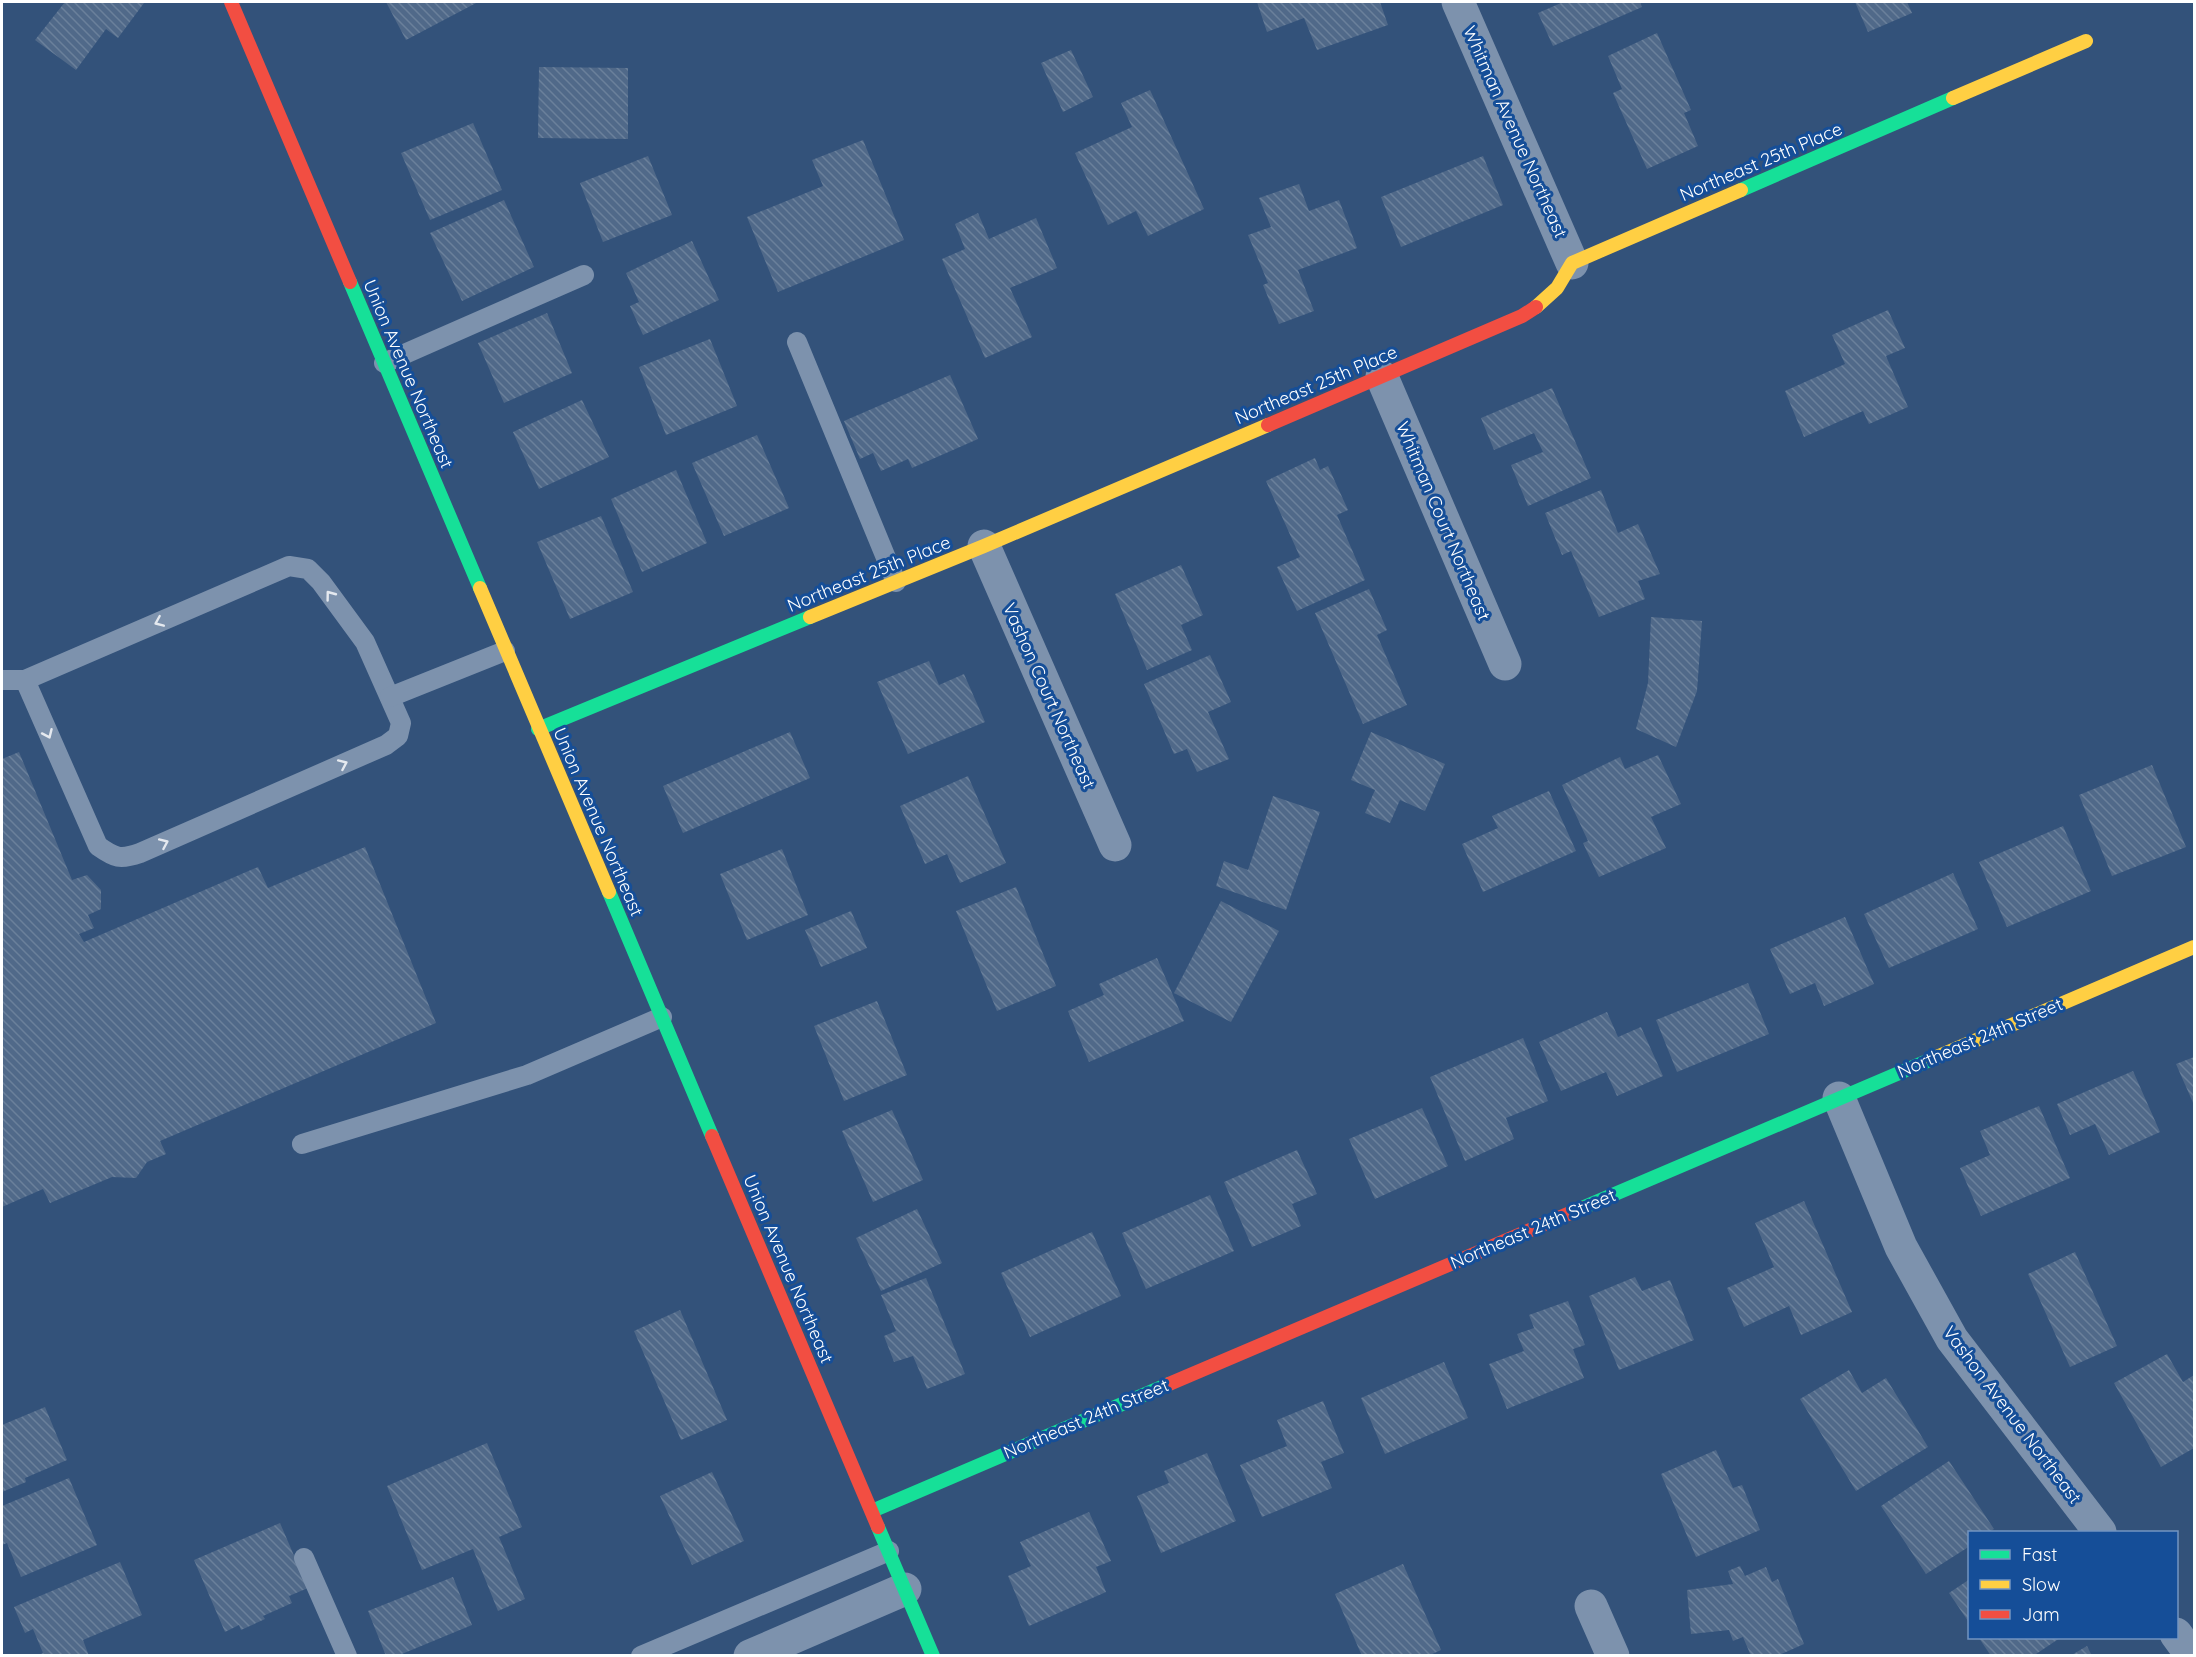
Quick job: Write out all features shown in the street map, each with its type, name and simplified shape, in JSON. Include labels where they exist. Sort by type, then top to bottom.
[{"type":"street","name":"Union Avenue Northeast","points":[[231,2],[933,1656]]},
{"type":"street","name":"Whitman Avenue Northeast","points":[[1458,2],[1572,263]]},
{"type":"street","name":"Northeast 25th Place","points":[[538,729],[984,546],[1522,316],[1546,301],[1572,263],[2086,41]]},
{"type":"street","name":"Whitman Court Northeast","points":[[1382,377],[1504,664]]},
{"type":"street","name":"Vashon Court Northeast","points":[[984,546],[1115,845]]},
{"type":"street","name":"Northeast 24th Street","points":[[872,1510],[2194,947]]},
{"type":"street","name":"Vashon Avenue Northeast","points":[[1839,1098],[1901,1247],[1952,1339],[2098,1531]]},
{"type":"street","points":[[750,1656],[905,1589]]},
{"type":"street","points":[[1591,1606],[1613,1656]]},
{"type":"street","points":[[2178,1637],[2192,1656]]},
{"type":"lane","points":[[384,363],[584,275]]},
{"type":"lane","points":[[797,342],[896,582]]},
{"type":"lane","points":[[2,680],[25,680],[289,566],[308,569],[321,582],[365,642],[401,723],[398,736],[386,745],[124,858],[111,856],[98,846],[25,680]]},
{"type":"lane","points":[[390,697],[505,651]]},
{"type":"lane","points":[[302,1144],[528,1075],[662,1017]]},
{"type":"lane","points":[[640,1656],[889,1551]]},
{"type":"lane","points":[[304,1558],[346,1656]]},
{"type":"building","points":[[65,2],[144,3],[118,38],[106,29],[76,70],[35,40]]},
{"type":"building","points":[[386,2],[478,2],[406,40]]},
{"type":"building","points":[[1257,2],[1380,2],[1388,25],[1317,50],[1304,18],[1267,32]]},
{"type":"building","points":[[1640,2],[1642,7],[1553,46],[1538,13],[1561,3]]},
{"type":"building","points":[[1855,2],[1907,2],[1912,13],[1868,32]]},
{"type":"building","points":[[1657,33],[1691,110],[1684,113],[1698,146],[1647,169],[1613,93],[1622,89],[1608,56]]},
{"type":"building","points":[[1071,50],[1093,97],[1063,112],[1041,63]]},
{"type":"building","points":[[539,67],[628,68],[628,139],[538,138]]},
{"type":"building","points":[[1150,90],[1204,209],[1148,236],[1136,211],[1108,225],[1075,153],[1132,127],[1121,103]]},
{"type":"building","points":[[473,123],[502,190],[430,220],[401,153]]},
{"type":"building","points":[[863,140],[904,240],[778,292],[747,217],[823,186],[812,160]]},
{"type":"building","points":[[648,156],[672,215],[603,242],[580,183]]},
{"type":"building","points":[[1483,156],[1503,205],[1401,247],[1381,197]]},
{"type":"building","points":[[1299,184],[1309,211],[1339,200],[1357,248],[1298,270],[1314,311],[1279,324],[1263,285],[1268,283],[1248,235],[1271,227],[1259,198]]},
{"type":"building","points":[[504,200],[534,267],[462,301],[430,233]]},
{"type":"building","points":[[978,213],[989,239],[1036,218],[1057,268],[1010,288],[1032,337],[985,358],[942,259],[965,249],[955,224]]},
{"type":"building","points":[[692,241],[719,300],[643,335],[630,306],[639,302],[626,273]]},
{"type":"building","points":[[1888,310],[1905,348],[1886,356],[1908,407],[1869,424],[1863,411],[1804,437],[1785,391],[1845,364],[1832,335]]},
{"type":"building","points":[[547,313],[572,373],[504,403],[478,343]]},
{"type":"building","points":[[710,339],[737,406],[666,435],[639,367]]},
{"type":"building","points":[[950,375],[978,439],[912,468],[908,459],[881,471],[873,453],[860,459],[844,421]]},
{"type":"building","points":[[1552,388],[1591,478],[1528,506],[1511,465],[1543,452],[1534,433],[1494,450],[1481,418]]},
{"type":"building","points":[[582,400],[609,457],[539,489],[513,432]]},
{"type":"building","points":[[757,435],[789,508],[724,536],[692,463]]},
{"type":"building","points":[[1315,458],[1320,470],[1328,466],[1348,510],[1337,515],[1365,580],[1297,611],[1277,567],[1300,557],[1266,481]]},
{"type":"building","points":[[676,470],[707,543],[642,572],[611,499]]},
{"type":"building","points":[[1601,490],[1618,533],[1638,524],[1660,574],[1638,581],[1645,599],[1599,617],[1571,551],[1562,555],[1545,513]]},
{"type":"building","points":[[601,516],[633,592],[570,619],[537,542]]},
{"type":"building","points":[[1181,565],[1203,615],[1181,625],[1192,650],[1147,670],[1115,594]]},
{"type":"building","points":[[1369,589],[1387,630],[1377,635],[1407,705],[1363,724],[1315,613]]},
{"type":"building","points":[[1651,617],[1702,621],[1697,691],[1676,747],[1636,729],[1648,683]]},
{"type":"building","points":[[1210,655],[1231,702],[1208,712],[1229,759],[1197,772],[1187,749],[1174,754],[1144,684]]},
{"type":"building","points":[[929,661],[939,685],[964,674],[985,722],[908,754],[877,682]]},
{"type":"building","points":[[790,732],[810,778],[683,833],[663,786]]},
{"type":"building","points":[[1371,732],[1445,764],[1425,811],[1400,800],[1390,823],[1365,813],[1375,790],[1351,780]]},
{"type":"building","points":[[19,752],[72,880],[87,875],[101,890],[101,909],[88,915],[94,928],[79,934],[84,942],[258,867],[268,888],[365,847],[436,1023],[160,1141],[166,1154],[147,1162],[136,1178],[112,1177],[50,1203],[43,1189],[2,1207],[2,759]]},
{"type":"building","points":[[1658,755],[1681,804],[1651,817],[1666,848],[1599,877],[1583,843],[1588,841],[1562,785],[1620,757],[1625,769]]},
{"type":"building","points":[[2152,765],[2186,847],[2112,876],[2079,795]]},
{"type":"building","points":[[968,776],[1006,863],[960,883],[947,854],[925,864],[900,806]]},
{"type":"building","points":[[1549,791],[1576,851],[1483,892],[1462,844],[1498,828],[1492,816]]},
{"type":"building","points":[[1273,796],[1320,812],[1286,910],[1216,886],[1224,861],[1248,870]]},
{"type":"building","points":[[2063,826],[2091,891],[2007,927],[1979,862]]},
{"type":"building","points":[[782,849],[808,915],[747,940],[720,874]]},
{"type":"building","points":[[1953,873],[1978,929],[1889,968],[1864,914]]},
{"type":"building","points":[[1016,887],[1056,986],[997,1011],[956,911]]},
{"type":"building","points":[[1221,901],[1279,931],[1231,1022],[1174,993]]},
{"type":"building","points":[[851,911],[867,948],[821,967],[805,930]]},
{"type":"building","points":[[1845,917],[1874,984],[1824,1006],[1815,983],[1790,994],[1770,949]]},
{"type":"building","points":[[1157,958],[1184,1021],[1089,1062],[1068,1011],[1104,995],[1099,984]]},
{"type":"building","points":[[1748,983],[1769,1034],[1677,1072],[1656,1020]]},
{"type":"building","points":[[877,1001],[907,1075],[844,1101],[814,1026]]},
{"type":"building","points":[[1607,1012],[1618,1037],[1641,1027],[1663,1076],[1617,1096],[1606,1072],[1561,1091],[1539,1042]]},
{"type":"building","points":[[1523,1038],[1548,1101],[1506,1118],[1514,1139],[1465,1161],[1430,1077]]},
{"type":"building","points":[[2194,1057],[2194,1105],[2176,1064]]},
{"type":"building","points":[[2133,1071],[2160,1132],[2109,1155],[2095,1124],[2070,1135],[2057,1104]]},
{"type":"building","points":[[2039,1106],[2070,1178],[1981,1216],[1960,1168],[1990,1155],[1980,1131]]},
{"type":"building","points":[[1422,1108],[1448,1166],[1375,1199],[1349,1139]]},
{"type":"building","points":[[892,1110],[923,1180],[873,1202],[842,1131]]},
{"type":"building","points":[[1297,1150],[1317,1194],[1292,1204],[1301,1226],[1252,1247],[1224,1182]]},
{"type":"building","points":[[1210,1195],[1234,1251],[1146,1289],[1122,1233]]},
{"type":"building","points":[[1804,1201],[1852,1312],[1801,1335],[1789,1306],[1744,1327],[1727,1288],[1774,1267],[1755,1223]]},
{"type":"building","points":[[917,1209],[942,1263],[881,1291],[856,1238]]},
{"type":"building","points":[[1092,1232],[1121,1296],[1030,1337],[1001,1273]]},
{"type":"building","points":[[2075,1252],[2117,1346],[2070,1367],[2028,1274]]},
{"type":"building","points":[[1635,1277],[1642,1291],[1670,1280],[1694,1340],[1619,1370],[1589,1296]]},
{"type":"building","points":[[926,1278],[965,1374],[927,1389],[913,1356],[894,1362],[884,1336],[896,1331],[881,1295]]},
{"type":"building","points":[[1568,1301],[1585,1345],[1573,1349],[1584,1378],[1507,1409],[1489,1364],[1524,1351],[1517,1334],[1534,1328],[1529,1315]]},
{"type":"building","points":[[680,1310],[727,1420],[681,1440],[634,1331]]},
{"type":"building","points":[[2167,1354],[2183,1382],[2194,1375],[2194,1448],[2161,1467],[2114,1383]]},
{"type":"building","points":[[1444,1362],[1468,1418],[1385,1454],[1361,1398]]},
{"type":"building","points":[[1849,1370],[1862,1393],[1886,1378],[1928,1447],[1856,1491],[1800,1399]]},
{"type":"building","points":[[1323,1401],[1344,1453],[1321,1462],[1332,1488],[1262,1517],[1240,1465],[1287,1446],[1277,1420]]},
{"type":"building","points":[[45,1407],[67,1460],[25,1478],[26,1482],[2,1492],[2,1425]]},
{"type":"building","points":[[487,1443],[522,1527],[499,1537],[525,1599],[498,1611],[473,1549],[422,1570],[387,1486]]},
{"type":"building","points":[[1716,1450],[1733,1488],[1742,1485],[1760,1530],[1696,1557],[1661,1474]]},
{"type":"building","points":[[1207,1453],[1236,1521],[1161,1553],[1137,1496],[1169,1483],[1164,1471]]},
{"type":"building","points":[[1949,1461],[1994,1529],[1968,1531],[1968,1547],[1926,1574],[1881,1506]]},
{"type":"building","points":[[712,1472],[744,1541],[692,1565],[660,1496]]},
{"type":"building","points":[[69,1478],[97,1545],[21,1577],[7,1543],[2,1545],[2,1506]]},
{"type":"building","points":[[1089,1512],[1111,1561],[1096,1567],[1106,1592],[1029,1626],[1008,1576],[1031,1566],[1020,1542]]},
{"type":"building","points":[[280,1523],[308,1588],[289,1596],[292,1603],[263,1616],[265,1619],[241,1630],[239,1625],[225,1632],[194,1560]]},
{"type":"building","points":[[120,1562],[142,1615],[83,1640],[89,1656],[37,1656],[43,1653],[33,1629],[25,1633],[14,1607]]},
{"type":"building","points":[[1403,1564],[1441,1650],[1428,1656],[1362,1656],[1335,1594]]},
{"type":"building","points":[[1740,1566],[1745,1576],[1766,1567],[1772,1582],[1778,1579],[1804,1644],[1777,1656],[1751,1656],[1743,1637],[1733,1641],[1729,1630],[1691,1634],[1687,1590],[1733,1584],[1728,1571]]},
{"type":"building","points":[[453,1577],[472,1625],[397,1656],[386,1656],[368,1611]]},
{"type":"building","points":[[1968,1580],[1968,1621],[1949,1593]]},
{"type":"building","points":[[1980,1639],[2058,1639],[2033,1656],[1991,1656]]},
{"type":"building","points":[[2087,1646],[2092,1656],[2070,1656]]},
{"type":"traffic: fast","points":[[1741,190],[1953,98]]},
{"type":"traffic: fast","points":[[350,282],[480,588]]},
{"type":"traffic: fast","points":[[538,729],[810,617]]},
{"type":"traffic: fast","points":[[609,892],[712,1136]]},
{"type":"traffic: fast","points":[[1582,1208],[1932,1059]]},
{"type":"traffic: fast","points":[[872,1511],[1169,1384]]},
{"type":"traffic: fast","points":[[878,1527],[933,1656]]},
{"type":"traffic: slow","points":[[1953,98],[2086,41]]},
{"type":"traffic: slow","points":[[1536,307],[1557,288],[1572,263],[1741,190]]},
{"type":"traffic: slow","points":[[810,617],[1268,425]]},
{"type":"traffic: slow","points":[[480,588],[609,892]]},
{"type":"traffic: slow","points":[[1932,1059],[2194,947]]},
{"type":"traffic: jam","points":[[231,2],[350,282]]},
{"type":"traffic: jam","points":[[1268,425],[1522,316],[1536,307]]},
{"type":"traffic: jam","points":[[712,1136],[878,1527]]},
{"type":"traffic: jam","points":[[1169,1384],[1582,1208]]}]
